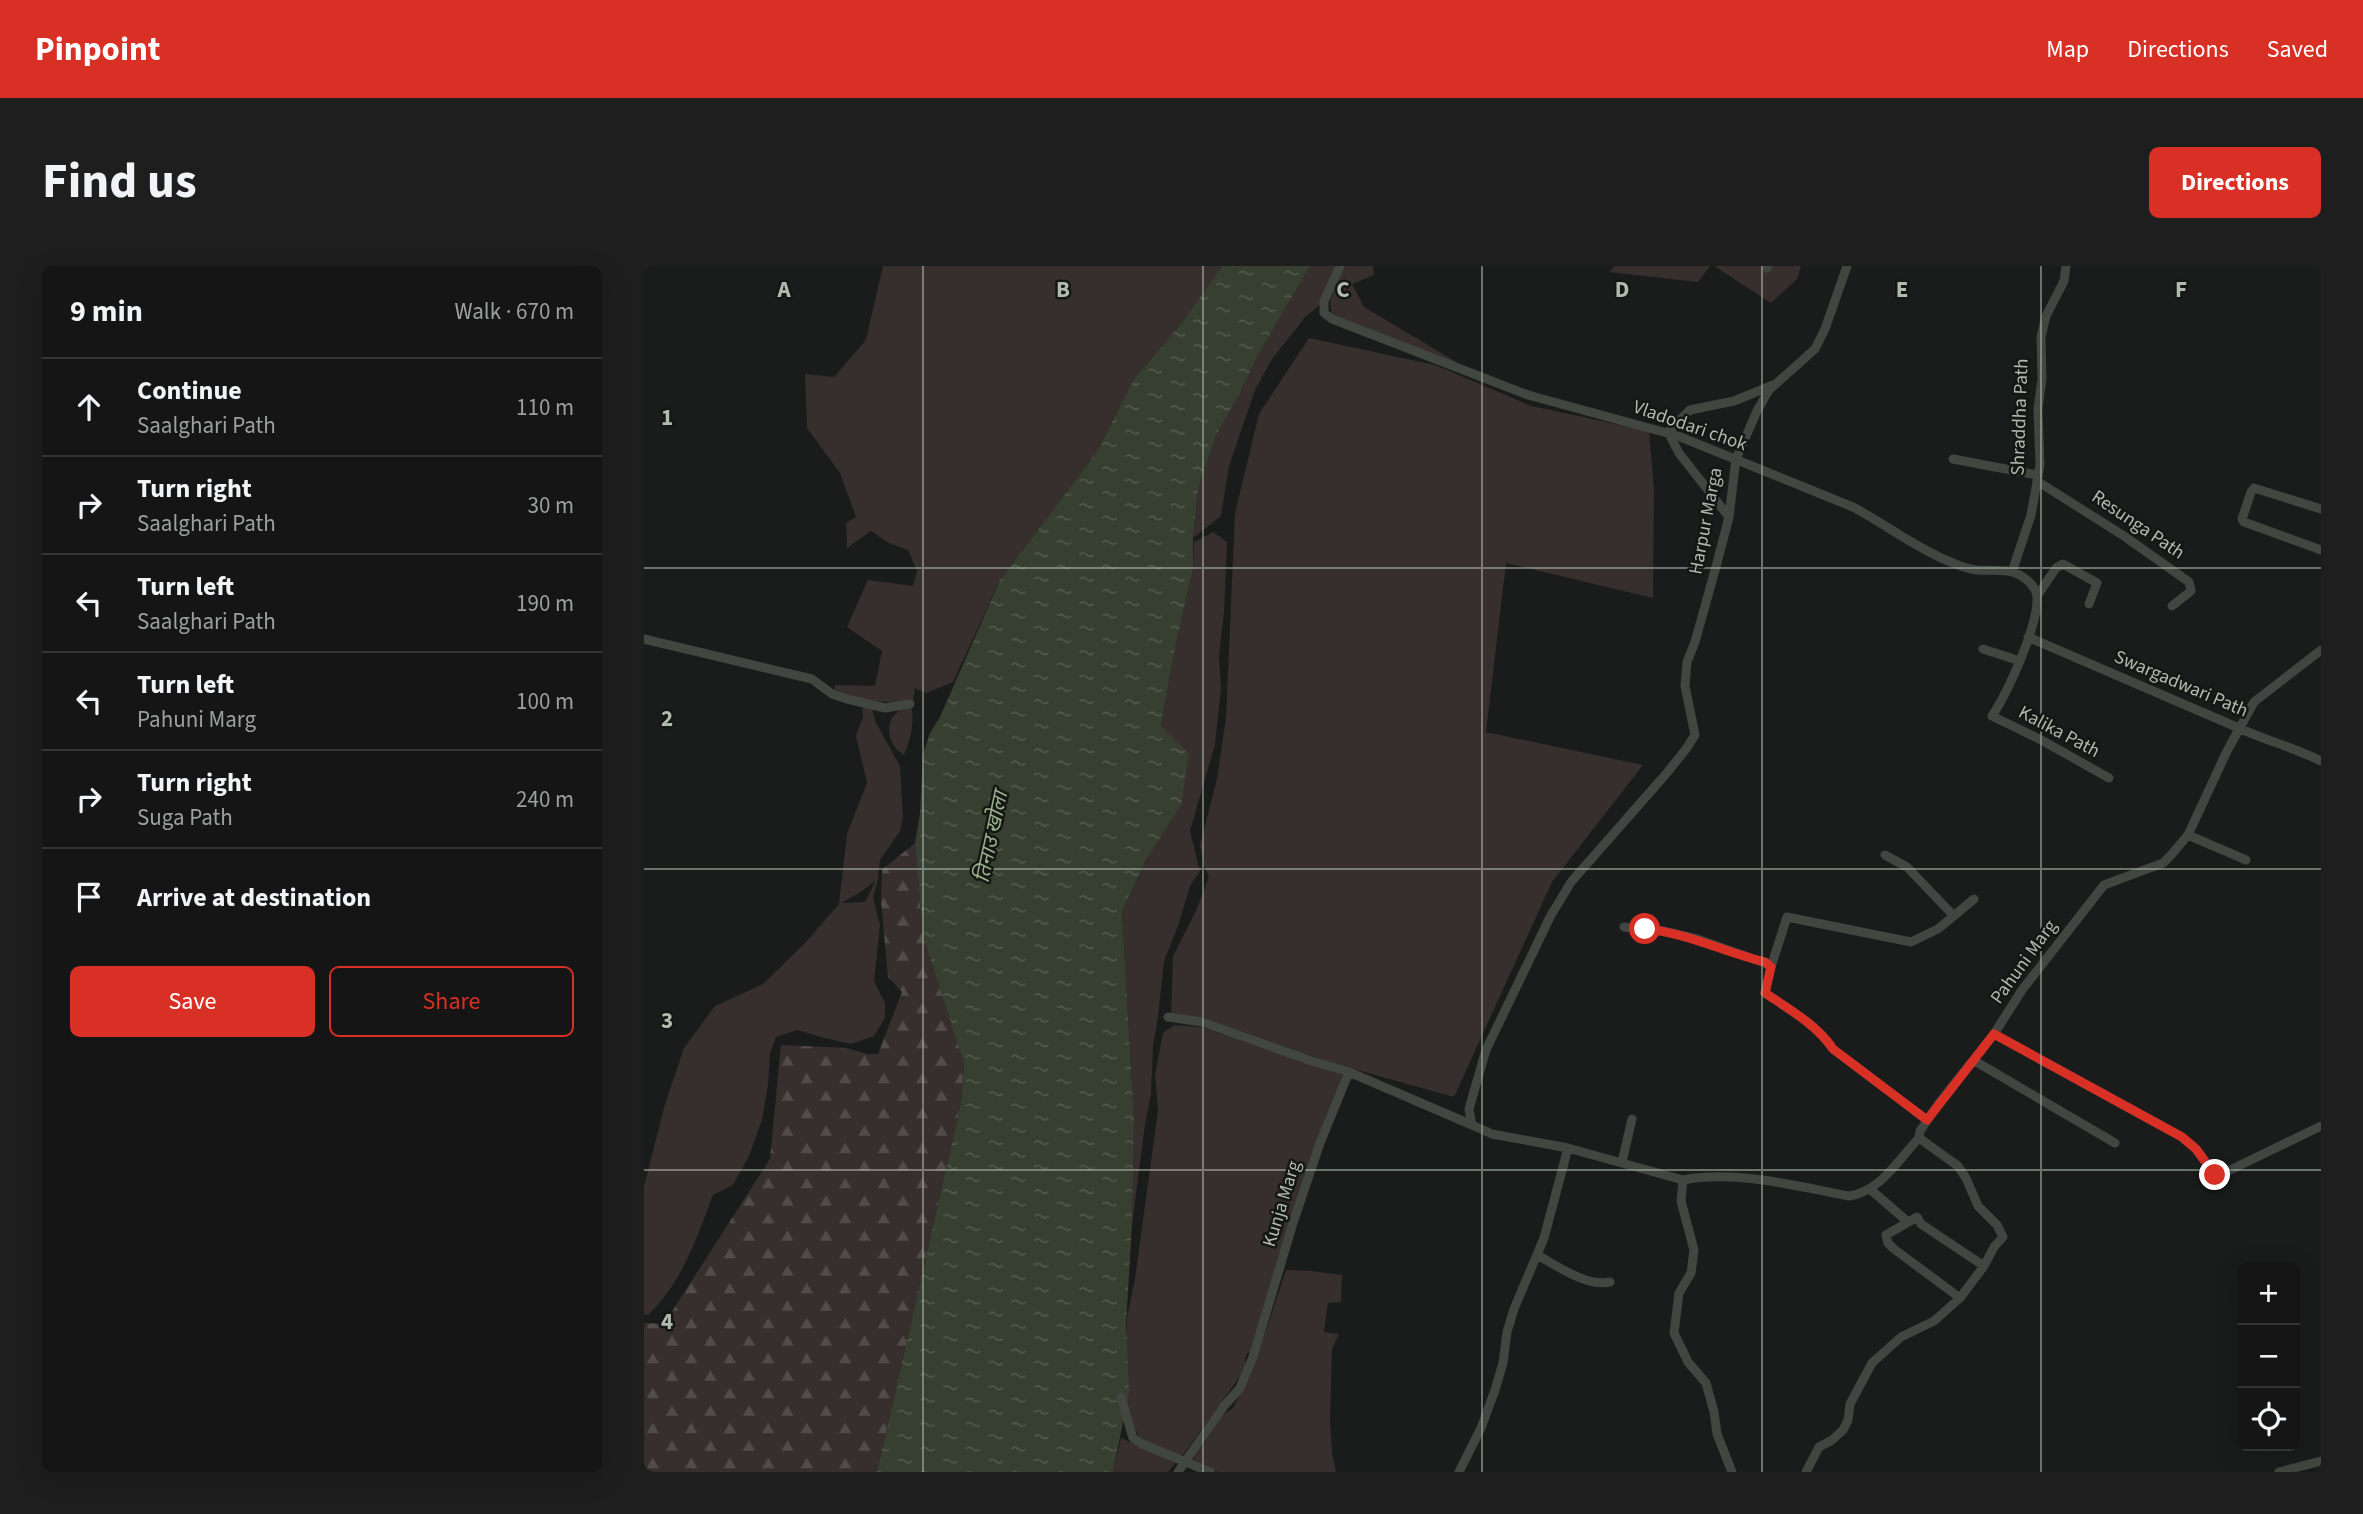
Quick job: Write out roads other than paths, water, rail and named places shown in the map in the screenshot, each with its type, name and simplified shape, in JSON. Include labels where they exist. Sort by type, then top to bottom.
[{"type":"street","name":"Vladodari chok","points":[[1340,266],[1324,300],[1324,313],[1332,319],[1528,395],[1668,432],[1853,507],[1881,521],[1912,543],[1973,570],[2012,572]]},
{"type":"street","name":"Harpur Marga","points":[[1472,1125],[1469,1109],[1486,1050],[1550,917],[1571,882],[1672,766],[1695,735],[1684,677],[1686,662],[1706,606],[1729,517],[1736,459],[1769,390],[1815,349],[1825,329],[1847,266]]},
{"type":"street","name":"Shraddha Path","points":[[2012,572],[2031,515],[2040,465],[2038,409],[2042,379],[2041,337],[2046,316],[2064,281],[2066,266]]},
{"type":"street","points":[[1729,517],[1679,453],[1668,432],[1690,410],[1734,401],[1777,383]]},
{"type":"street","points":[[1952,459],[2037,478]]},
{"type":"street","name":"Resunga Path","points":[[2037,478],[2189,582],[2192,588],[2189,594],[2172,606]]},
{"type":"street","points":[[2321,509],[2254,488],[2242,519],[2321,550]]},
{"type":"street","points":[[1983,649],[2020,661],[2037,596],[2059,565],[2067,565],[2097,583],[2089,604]]},
{"type":"street","points":[[2012,572],[2026,579],[2035,588],[2037,596]]},
{"type":"street","name":"Swargadwari Path","points":[[2028,636],[2239,729],[2292,747],[2321,761]]},
{"type":"street","points":[[644,639],[812,679],[832,694],[872,705],[885,708],[910,704]]},
{"type":"street","name":"Pahuni Marg","points":[[1871,1190],[1919,1138],[1920,1130],[1927,1120],[1994,1034],[2022,990],[2096,892],[2104,885],[2163,863],[2188,835],[2254,702],[2321,650]]},
{"type":"street","name":"Kalika Path","points":[[2020,661],[2004,698],[1992,716],[2109,778]]},
{"type":"street","points":[[2188,835],[2246,860]]},
{"type":"street","points":[[1885,855],[1907,867],[1953,915]]},
{"type":"street","points":[[1927,1120],[1833,1049],[1814,1029],[1765,993],[1787,917],[1910,942],[1938,929],[1974,899]]},
{"type":"street","points":[[1624,927],[1663,931],[1697,939],[1765,962],[1771,967]]},
{"type":"street","points":[[1168,1017],[1202,1022],[1349,1072],[1492,1134],[1568,1148],[1683,1180],[1704,1176],[1730,1178],[1849,1196],[1871,1190],[1908,1222]]},
{"type":"street","points":[[1994,1034],[2182,1137],[2196,1149],[2215,1175],[2321,1126]]},
{"type":"street","points":[[1973,1060],[2115,1143]]},
{"type":"street","name":"Kunja Marg","points":[[1178,1472],[1224,1406],[1240,1388],[1253,1357],[1320,1143],[1349,1072]]},
{"type":"street","points":[[1622,1162],[1633,1119]]},
{"type":"street","points":[[1806,1472],[1819,1447],[1843,1430],[1848,1420],[1850,1404],[1872,1363],[1901,1338],[1934,1321],[1960,1298],[2003,1237],[2001,1229],[1978,1206],[1958,1166],[1919,1138]]},
{"type":"street","points":[[1459,1472],[1481,1428],[1495,1390],[1503,1363],[1507,1332],[1550,1219],[1568,1148]]},
{"type":"street","points":[[1683,1180],[1681,1201],[1694,1250],[1691,1273],[1678,1293],[1674,1333],[1688,1362],[1706,1383],[1717,1434],[1732,1472]]},
{"type":"street","points":[[1960,1298],[1888,1243],[1886,1234],[1917,1217],[1921,1224],[1984,1266]]},
{"type":"street","points":[[1537,1255],[1588,1281],[1599,1284],[1610,1282]]},
{"type":"street","points":[[1121,1397],[1133,1438],[1210,1472]]},
{"type":"street","points":[[2279,1472],[2321,1461]]},
{"type":"water","name":"तिनाउ खोला","points":[[1222,266],[1310,266],[1258,355],[1216,435],[1198,489],[1193,569],[1161,726],[1189,754],[1181,805],[1147,858],[1122,911],[1134,1120],[1126,1325],[1129,1392],[1113,1472],[877,1472],[961,1103],[964,1063],[923,936],[915,843],[920,814],[923,754],[1000,580],[1096,453],[1134,379],[1180,325]]}]
